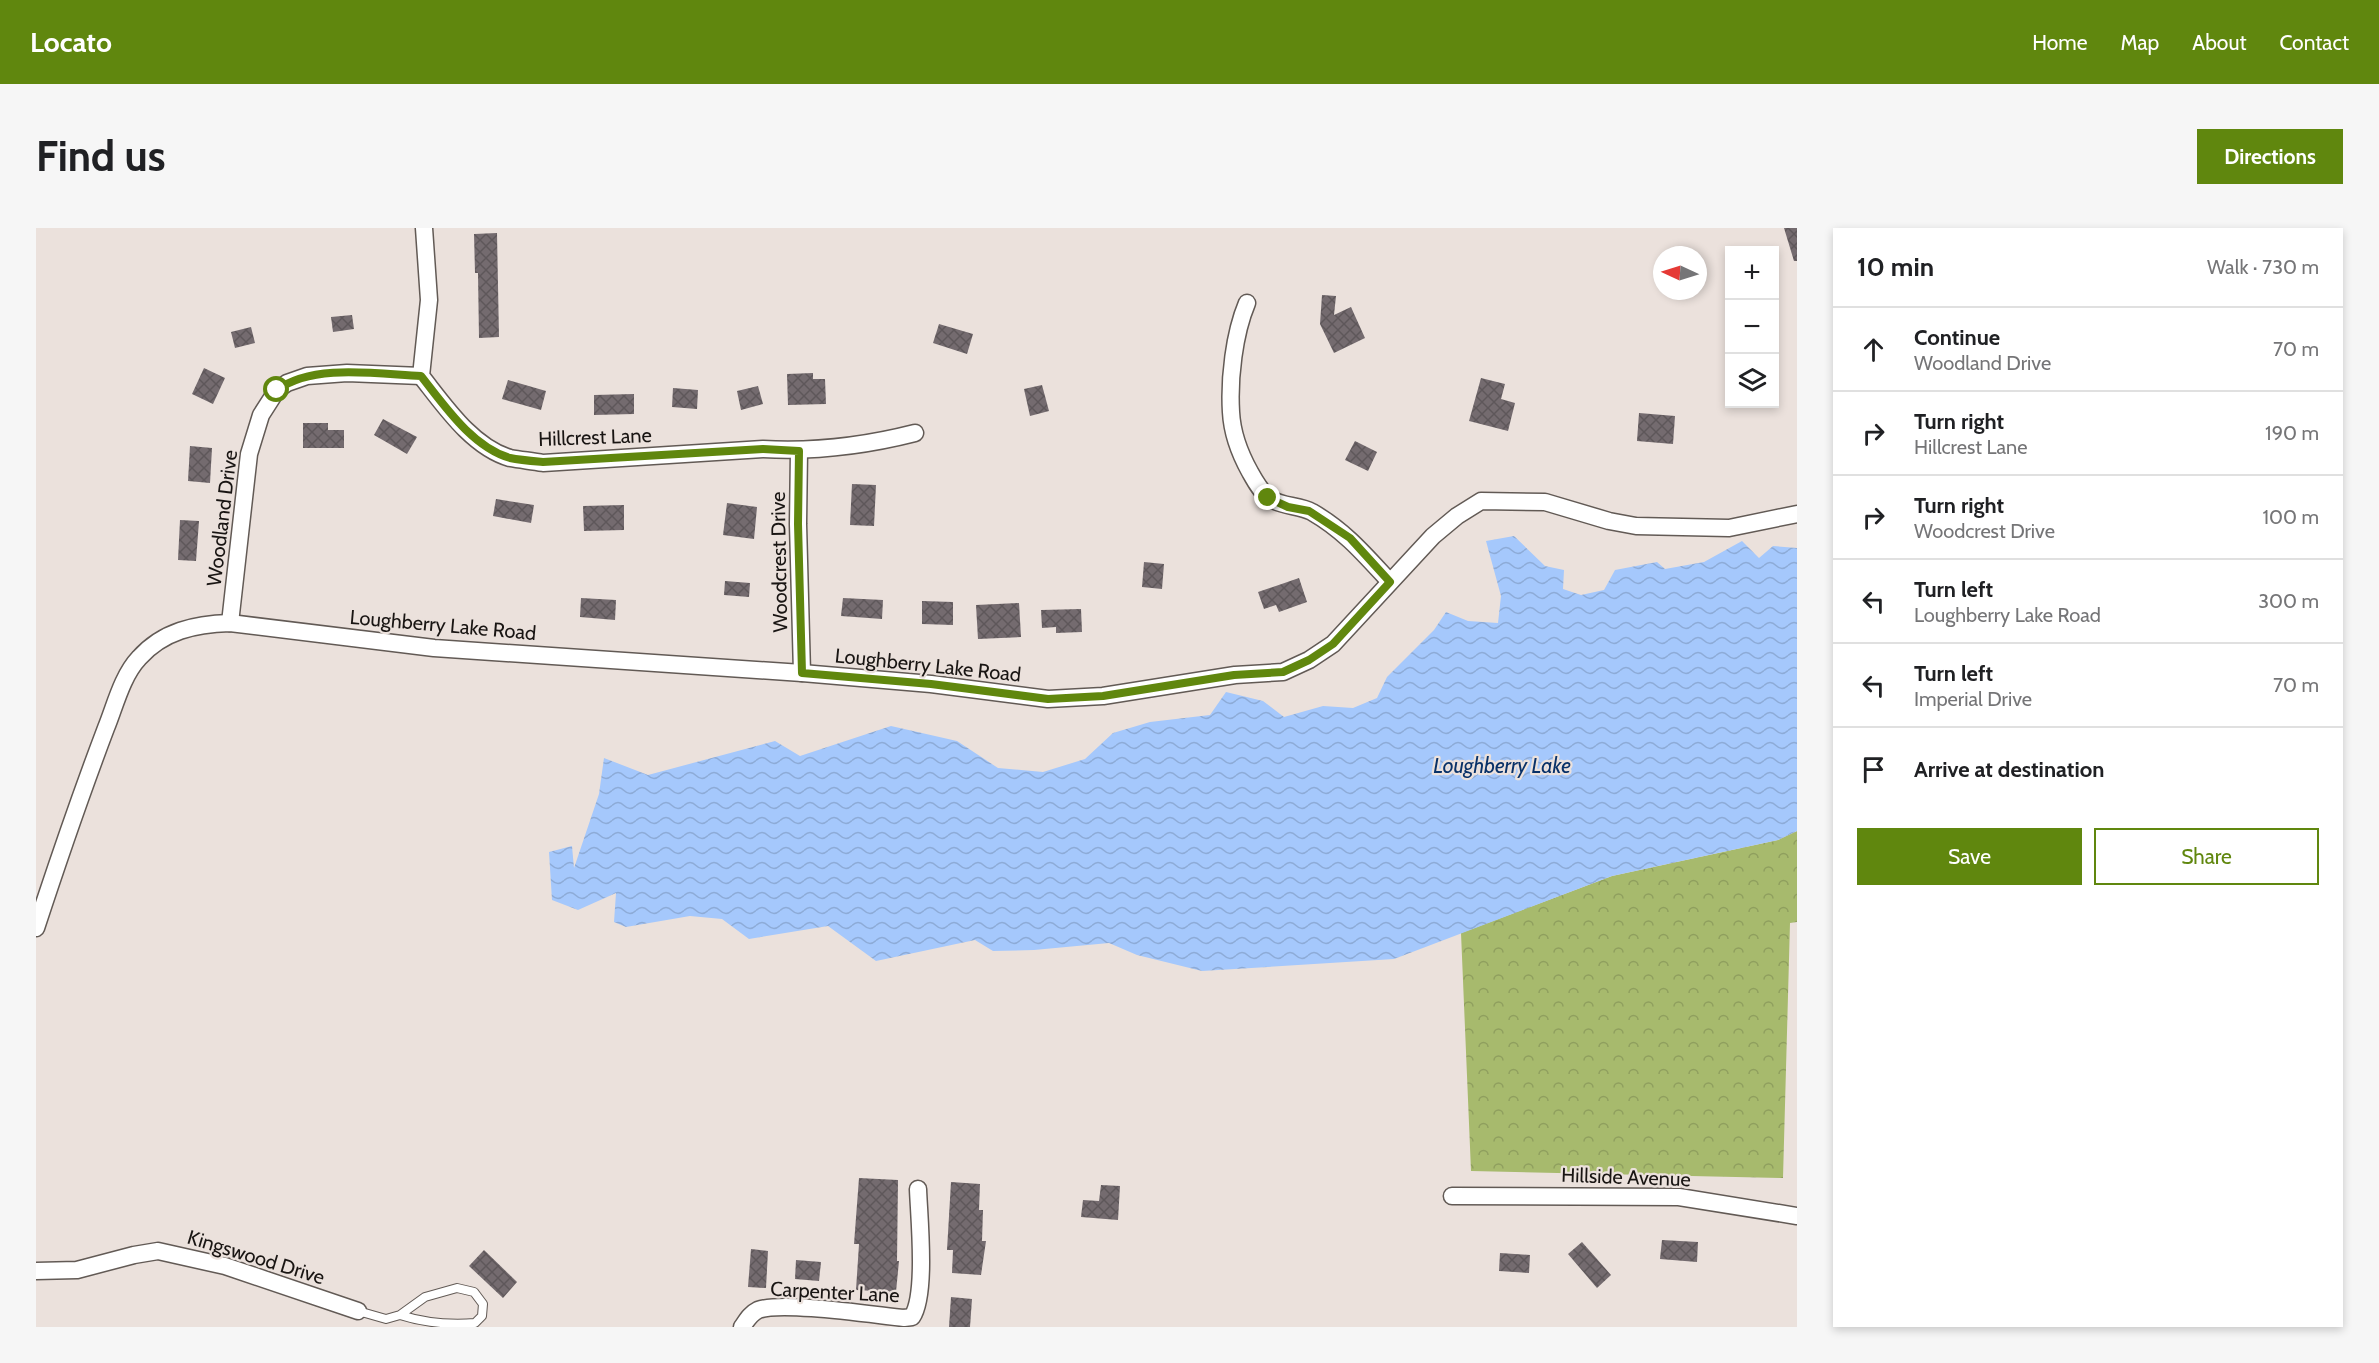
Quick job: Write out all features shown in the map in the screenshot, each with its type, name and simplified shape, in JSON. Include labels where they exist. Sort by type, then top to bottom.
[{"type":"street","points":[[421,376],[429,300],[424,228]]},
{"type":"street","points":[[1247,303],[1240,320],[1235,351],[1231,403],[1231,413],[1241,455],[1257,484],[1268,498],[1288,507],[1309,511],[1350,538],[1390,582]]},
{"type":"street","name":"Woodland Drive","points":[[230,624],[249,454],[261,415],[277,390],[287,383],[307,376],[347,373],[421,376]]},
{"type":"street","name":"Hillcrest Lane","points":[[421,376],[459,423],[480,441],[509,457],[543,462],[763,449],[799,451],[868,444],[915,433]]},
{"type":"street","name":"Woodcrest Drive","points":[[799,451],[798,524],[802,673]]},
{"type":"street","name":"Loughberry Lake Road","points":[[36,928],[72,818],[124,682],[137,659],[158,641],[178,631],[205,624],[230,624],[434,648],[931,684],[1048,699],[1103,696],[1234,675],[1283,672],[1309,660],[1333,644],[1433,536],[1457,516],[1481,501],[1545,502],[1636,526],[1729,528],[1797,514]]},
{"type":"street","name":"Carpenter Lane","points":[[742,1327],[749,1316],[760,1309],[782,1308],[912,1317],[918,1309],[920,1269],[918,1189]]},
{"type":"street","name":"Hillside Avenue","points":[[1452,1196],[1679,1197],[1797,1216]]},
{"type":"street","name":"Kingswood Drive","points":[[36,1270],[77,1270],[158,1251],[225,1266],[358,1311]]},
{"type":"lane","points":[[358,1311],[386,1319],[400,1315],[425,1297],[457,1288],[474,1292],[483,1304],[482,1316],[475,1323],[451,1325],[416,1320],[400,1315]]},
{"type":"green space","points":[[1797,831],[1797,922],[1790,923],[1783,1178],[1471,1171],[1461,933],[1612,876],[1778,840]]},
{"type":"water","name":"Loughberry Lake","points":[[1514,536],[1545,566],[1564,570],[1563,589],[1581,595],[1604,590],[1615,570],[1657,562],[1665,569],[1704,562],[1742,541],[1759,558],[1773,546],[1797,548],[1797,831],[1778,840],[1612,876],[1394,959],[1202,971],[1137,955],[1109,943],[1034,950],[993,951],[975,940],[876,961],[828,926],[749,939],[722,919],[690,916],[626,927],[614,922],[616,893],[578,910],[552,900],[549,852],[572,846],[574,868],[599,794],[604,758],[648,775],[775,741],[800,756],[891,726],[957,741],[998,768],[1043,772],[1085,759],[1113,733],[1150,722],[1210,715],[1226,692],[1263,701],[1284,717],[1323,706],[1353,708],[1377,698],[1387,677],[1434,630],[1446,612],[1468,621],[1498,623],[1501,596],[1486,541]]},
{"type":"building","points":[[1784,228],[1797,228],[1797,261],[1794,261]]},
{"type":"building","points":[[497,233],[499,337],[479,338],[478,273],[475,273],[474,234]]},
{"type":"building","points":[[1322,295],[1336,296],[1334,315],[1351,307],[1365,338],[1334,353],[1320,324]]},
{"type":"building","points":[[352,315],[354,329],[333,332],[331,317]]},
{"type":"building","points":[[939,324],[973,334],[967,354],[933,343]]},
{"type":"building","points":[[251,327],[255,343],[235,348],[231,332]]},
{"type":"building","points":[[204,368],[225,378],[213,404],[192,394]]},
{"type":"building","points":[[813,373],[813,379],[825,379],[826,404],[788,405],[787,374]]},
{"type":"building","points":[[1481,378],[1505,384],[1501,399],[1515,403],[1508,431],[1469,421]]},
{"type":"building","points":[[508,380],[546,391],[541,410],[502,399]]},
{"type":"building","points":[[1042,385],[1049,411],[1030,416],[1024,389]]},
{"type":"building","points":[[758,386],[763,404],[741,410],[737,391]]},
{"type":"building","points":[[673,388],[698,390],[697,409],[672,407]]},
{"type":"building","points":[[634,394],[634,414],[594,415],[594,395]]},
{"type":"building","points":[[1639,413],[1675,416],[1673,444],[1637,441]]},
{"type":"building","points":[[383,419],[417,437],[407,454],[374,435]]},
{"type":"building","points":[[303,423],[328,423],[328,430],[344,430],[344,448],[303,448]]},
{"type":"building","points":[[1355,441],[1377,452],[1368,471],[1345,460]]},
{"type":"building","points":[[190,446],[212,448],[210,483],[188,481]]},
{"type":"building","points":[[852,484],[876,485],[874,526],[850,525]]},
{"type":"building","points":[[496,499],[534,505],[531,523],[493,516]]},
{"type":"building","points":[[727,503],[757,507],[754,539],[723,535]]},
{"type":"building","points":[[624,505],[624,530],[584,531],[583,506]]},
{"type":"building","points":[[180,520],[199,521],[196,561],[178,560]]},
{"type":"building","points":[[1144,562],[1164,564],[1162,589],[1142,587]]},
{"type":"building","points":[[1299,578],[1307,602],[1279,612],[1276,605],[1264,609],[1258,592]]},
{"type":"building","points":[[725,581],[750,583],[749,597],[724,595]]},
{"type":"building","points":[[581,598],[616,600],[615,620],[580,617]]},
{"type":"building","points":[[843,598],[883,600],[882,619],[841,616]]},
{"type":"building","points":[[922,601],[953,602],[953,625],[922,624]]},
{"type":"building","points":[[1019,603],[1021,637],[978,639],[976,605]]},
{"type":"building","points":[[1081,609],[1082,632],[1056,633],[1056,627],[1042,628],[1041,610]]},
{"type":"building","points":[[859,1178],[898,1180],[897,1261],[899,1261],[896,1292],[856,1290],[859,1244],[854,1244]]},
{"type":"building","points":[[951,1182],[980,1184],[979,1210],[983,1210],[982,1241],[986,1241],[981,1275],[952,1273],[953,1250],[947,1250]]},
{"type":"building","points":[[1101,1185],[1120,1186],[1118,1220],[1081,1217],[1083,1200],[1099,1201]]},
{"type":"building","points":[[1662,1240],[1698,1242],[1697,1262],[1660,1259]]},
{"type":"building","points":[[1582,1242],[1611,1275],[1597,1288],[1568,1254]]},
{"type":"building","points":[[751,1249],[768,1251],[766,1288],[748,1287]]},
{"type":"building","points":[[484,1250],[517,1282],[503,1298],[469,1266]]},
{"type":"building","points":[[1500,1253],[1530,1255],[1529,1273],[1499,1271]]},
{"type":"building","points":[[796,1260],[821,1262],[819,1281],[795,1279]]},
{"type":"building","points":[[951,1297],[972,1299],[970,1327],[949,1327]]},
{"type":"route","points":[[277,390],[287,383],[307,376],[347,373],[421,376],[459,423],[480,441],[509,457],[543,462],[763,449],[799,451],[798,524],[802,673],[931,684],[1048,699],[1103,696],[1234,675],[1283,672],[1309,660],[1333,644],[1390,582],[1350,538],[1309,511],[1288,507],[1268,498]]}]
